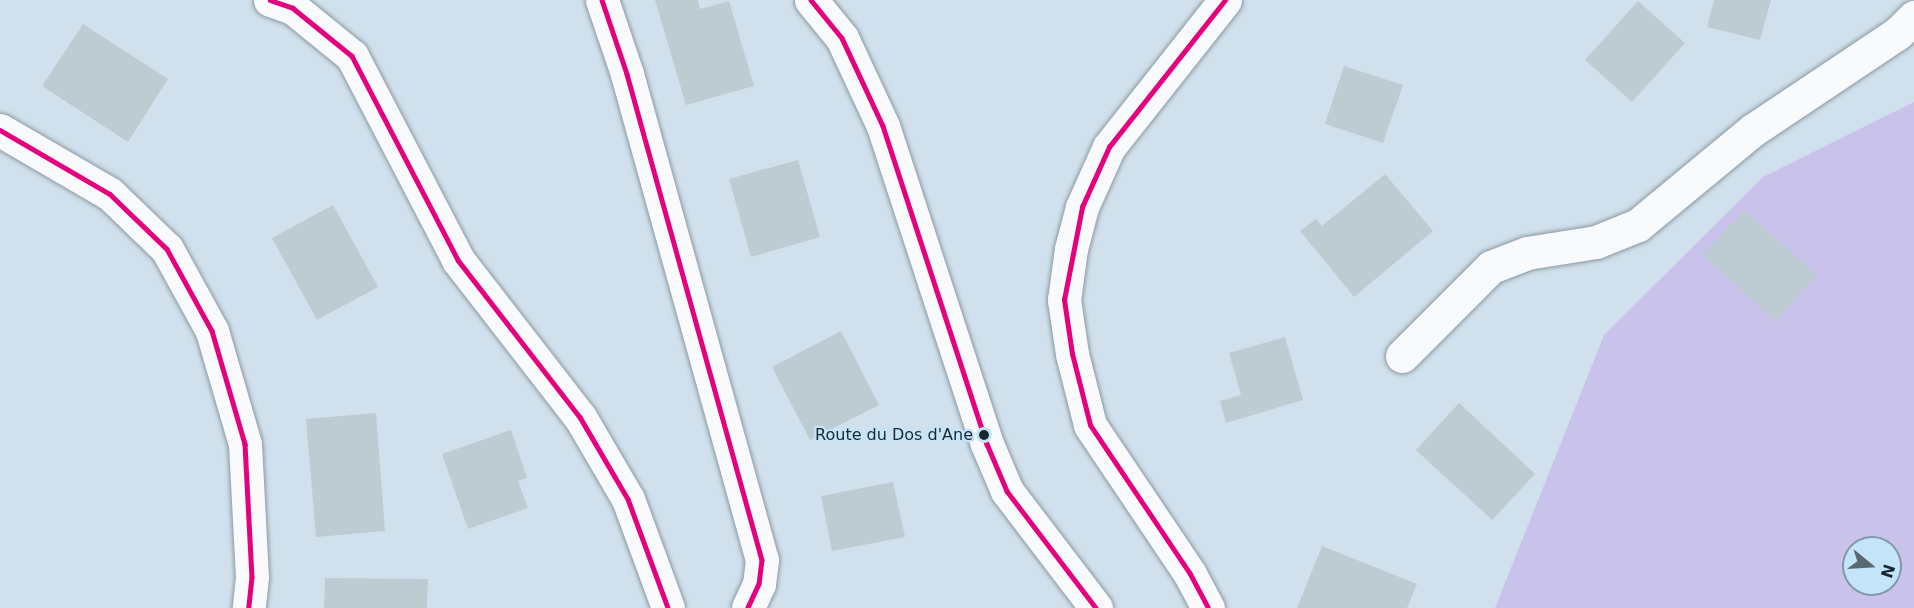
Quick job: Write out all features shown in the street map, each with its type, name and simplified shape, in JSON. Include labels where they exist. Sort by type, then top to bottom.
[{"type":"main road","points":[[270,0],[293,8],[352,56],[458,260],[580,417],[628,499],[668,608]]},
{"type":"main road","points":[[602,0],[627,74],[762,560],[759,584],[748,608]]},
{"type":"main road","points":[[811,0],[842,38],[883,126],[987,444],[1007,491],[1095,608]]},
{"type":"main road","points":[[1208,608],[1190,574],[1090,424],[1072,354],[1064,300],[1071,249],[1082,207],[1109,147],[1225,0]]},
{"type":"main road","points":[[1402,356],[1491,267],[1527,253],[1596,242],[1638,225],[1753,130],[1898,33],[1914,17]]},
{"type":"main road","points":[[0,130],[110,194],[167,249],[212,331],[245,444],[252,577],[249,608]]},
{"type":"shaded area","points":[[1914,102],[1914,608],[1495,608],[1604,335],[1763,177]]},
{"type":"building","points":[[655,0],[698,0],[700,9],[729,1],[754,86],[686,105]]},
{"type":"building","points":[[1714,0],[1771,0],[1760,40],[1707,27]]},
{"type":"building","points":[[1638,1],[1685,43],[1632,102],[1585,60]]},
{"type":"building","points":[[83,24],[168,79],[128,142],[42,86]]},
{"type":"building","points":[[1344,66],[1403,85],[1383,143],[1325,124]]},
{"type":"building","points":[[798,160],[820,237],[751,257],[729,179]]},
{"type":"building","points":[[1385,174],[1433,231],[1354,297],[1300,231],[1316,219],[1322,226]]},
{"type":"building","points":[[333,205],[378,287],[317,320],[272,238]]},
{"type":"building","points":[[1744,210],[1817,275],[1776,321],[1703,255]]},
{"type":"building","points":[[841,331],[879,405],[810,440],[772,367]]},
{"type":"building","points":[[1285,337],[1303,400],[1226,423],[1220,401],[1241,395],[1229,353]]},
{"type":"building","points":[[1459,403],[1535,474],[1492,520],[1416,450]]},
{"type":"building","points":[[376,413],[385,531],[316,537],[306,419]]},
{"type":"building","points":[[511,430],[527,478],[518,481],[528,508],[468,529],[442,454]]},
{"type":"building","points":[[893,482],[905,537],[832,551],[821,496]]},
{"type":"building","points":[[1322,546],[1417,584],[1407,608],[1297,608]]},
{"type":"building","points":[[325,578],[428,579],[427,608],[324,608]]},
{"type":"transit line","points":[[270,0],[293,8],[352,56],[458,260],[580,417],[628,499],[668,608]]},
{"type":"transit line","points":[[602,0],[627,74],[762,560],[759,584],[748,608]]},
{"type":"transit line","points":[[811,0],[842,38],[883,126],[987,444],[1007,491],[1096,608]]},
{"type":"transit line","points":[[1208,608],[1190,574],[1090,425],[1072,354],[1064,300],[1082,207],[1109,147],[1225,0]]},
{"type":"transit line","points":[[0,130],[110,194],[167,249],[212,331],[245,444],[252,577],[249,608]]},
{"type":"place","name":"Route du Dos d'Ane","points":[[984,435]]}]
